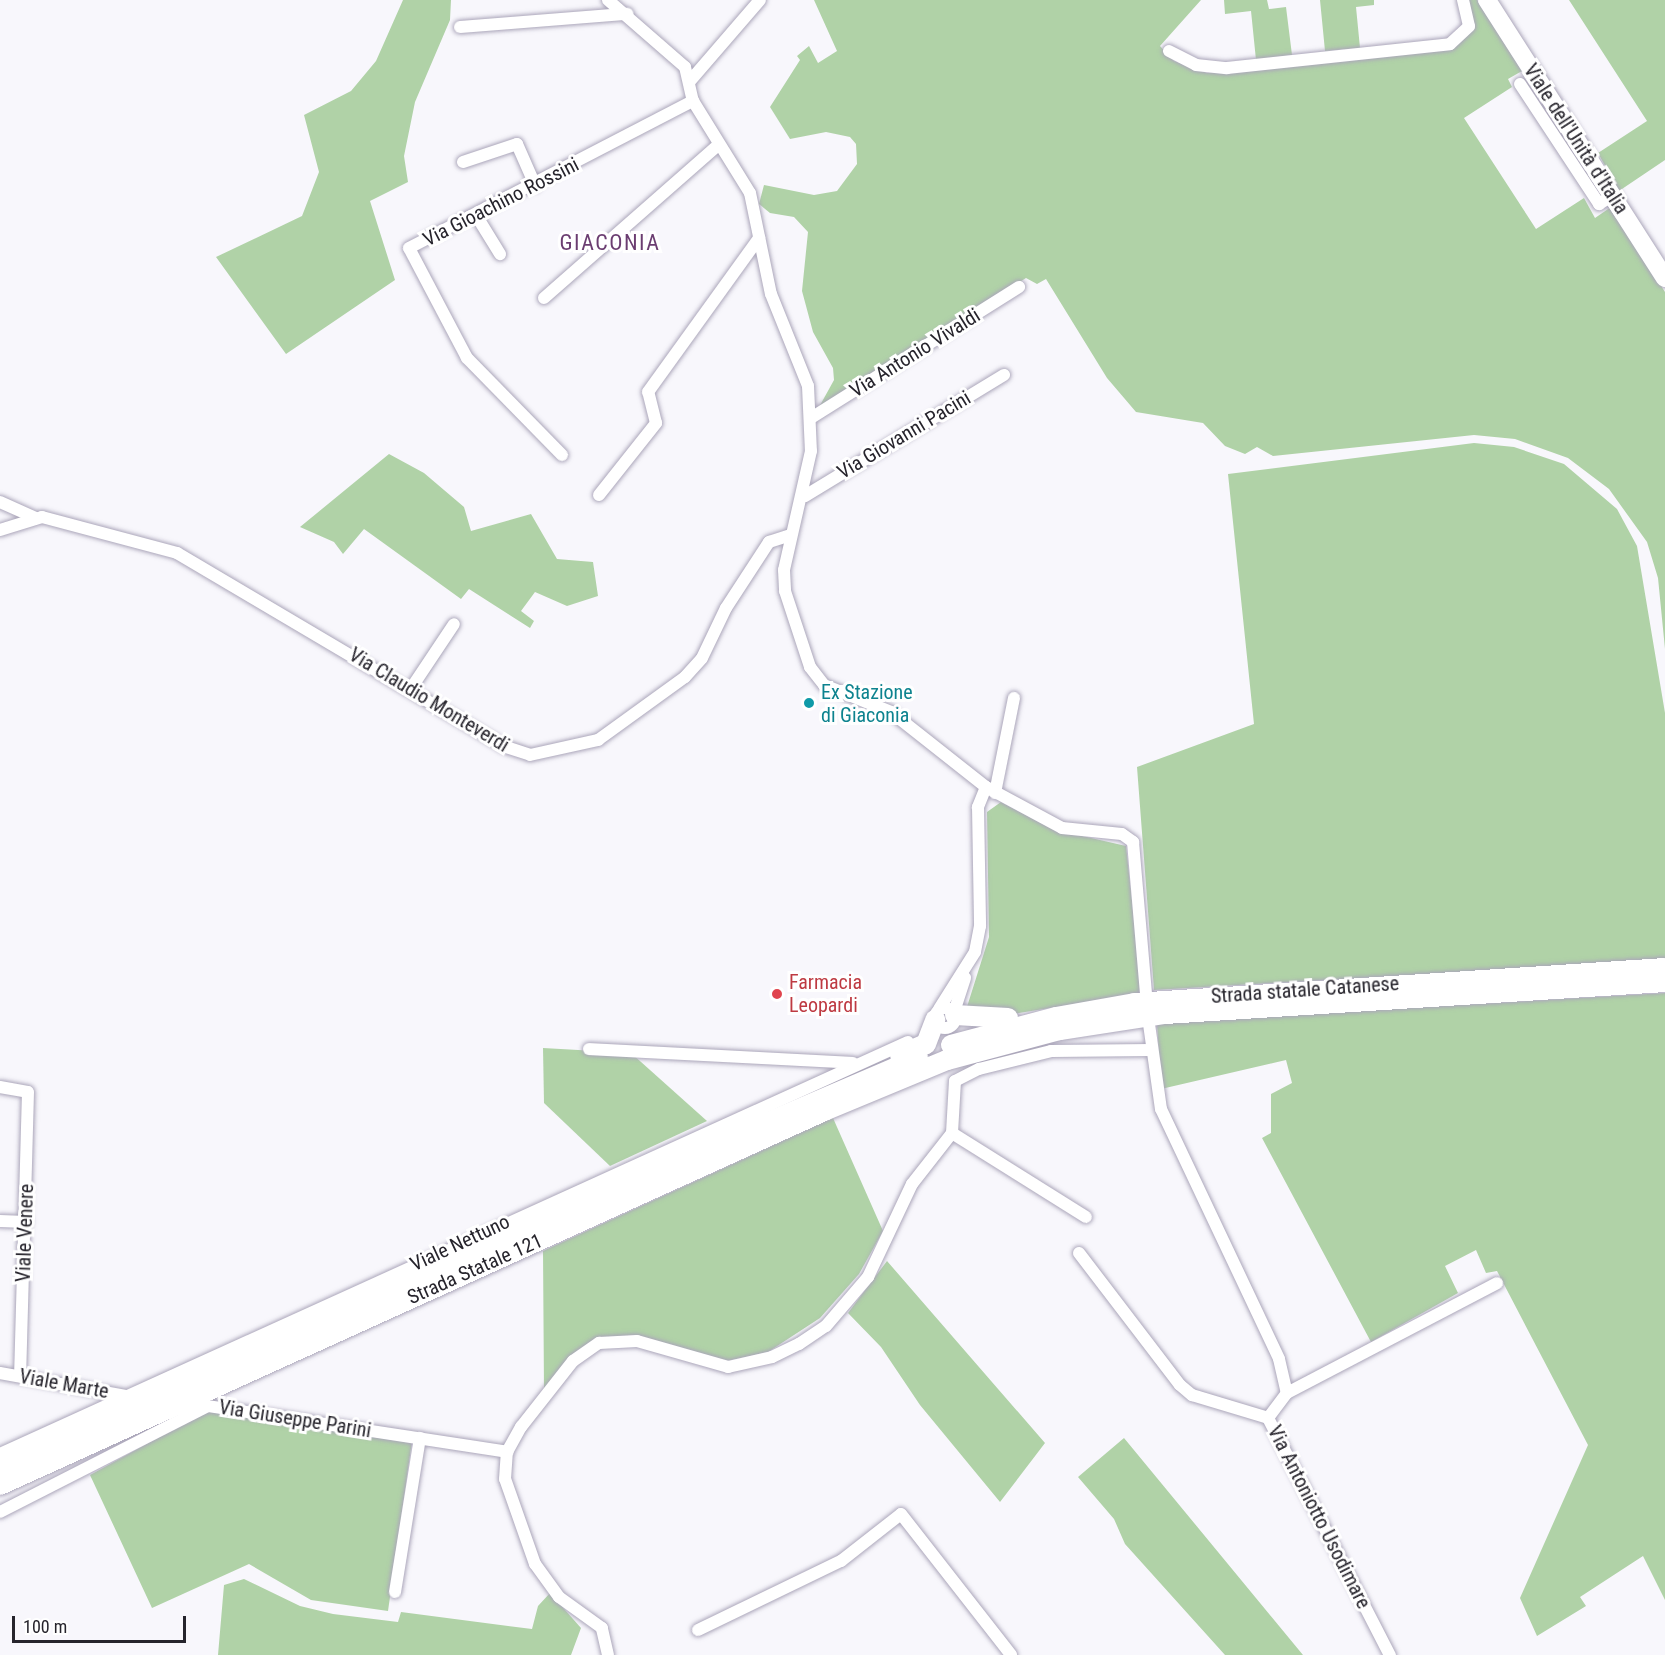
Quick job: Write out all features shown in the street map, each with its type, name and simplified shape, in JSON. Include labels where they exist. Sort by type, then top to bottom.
[{"type":"main road","name":"Strada statale Catanese","points":[[942,1027],[1261,992],[1665,968]]},
{"type":"main road","name":"Strada statale Catanese","points":[[942,1027],[1060,1030],[1164,1014],[1665,982]]},
{"type":"main road","points":[[942,1027],[1000,1020],[1056,1008],[1096,1009]]},
{"type":"main road","name":"Strada Statale 121","points":[[0,1469],[818,1098],[942,1027]]},
{"type":"main road","name":"Strada Statale 121","points":[[0,1485],[824,1111],[942,1027]]},
{"type":"main road","points":[[0,1498],[46,1476],[74,1452]]},
{"type":"street","points":[[608,0],[627,14],[685,67],[693,101],[750,193],[771,294],[808,386],[811,418],[805,496],[790,535],[785,591],[810,667],[820,682],[891,712],[990,790],[1062,828],[1122,834],[1133,842],[1146,993]]},
{"type":"street","points":[[690,81],[760,0]]},
{"type":"street","points":[[1169,51],[1196,64],[1227,68],[1450,44],[1469,26],[1463,0]]},
{"type":"street","name":"Viale dell'Unità d'Italia","points":[[1487,0],[1665,278]]},
{"type":"street","points":[[460,27],[627,14]]},
{"type":"street","points":[[1520,84],[1599,204],[1612,196]]},
{"type":"street","name":"Via Gioachino Rossini","points":[[562,455],[467,358],[409,248],[535,185],[693,101]]},
{"type":"street","points":[[463,162],[517,144],[535,185]]},
{"type":"street","points":[[544,298],[719,144]]},
{"type":"street","points":[[476,215],[500,254]]},
{"type":"street","points":[[599,495],[656,423],[648,392],[759,238]]},
{"type":"street","name":"Via Antonio Vivaldi","points":[[811,418],[1019,287]]},
{"type":"street","name":"Via Giovanni Pacini","points":[[805,496],[1004,375]]},
{"type":"street","points":[[0,502],[36,518]]},
{"type":"street","name":"Via Claudio Monteverdi","points":[[0,530],[36,518],[126,536],[177,554],[518,753],[587,746],[696,666],[769,542],[790,535]]},
{"type":"street","points":[[410,690],[454,624]]},
{"type":"street","points":[[942,1027],[975,952],[980,926],[978,807],[990,790],[1014,698]]},
{"type":"street","points":[[1149,1024],[1161,1109],[1279,1359],[1287,1393]]},
{"type":"street","name":"Viale Nettuno","points":[[0,1454],[854,1064],[942,1027]]},
{"type":"street","points":[[589,1049],[854,1064]]},
{"type":"street","points":[[608,1655],[602,1628],[559,1597],[535,1564],[505,1479],[507,1452],[573,1361],[599,1343],[637,1341],[728,1367],[772,1357],[826,1326],[868,1277],[912,1184],[952,1133],[955,1081],[979,1069],[1051,1051],[1152,1050]]},
{"type":"street","name":"Viale Venere","points":[[0,1087],[28,1092],[20,1375]]},
{"type":"street","points":[[952,1133],[1086,1217]]},
{"type":"street","points":[[0,1221],[26,1222]]},
{"type":"street","name":"Via Antoniotto Usodimare","points":[[1078,1254],[1186,1390],[1268,1418],[1390,1655]]},
{"type":"street","points":[[1268,1418],[1287,1393],[1497,1283]]},
{"type":"street","name":"Viale Marte","points":[[0,1373],[127,1396]]},
{"type":"street","name":"Via Giuseppe Parini","points":[[0,1512],[208,1406],[507,1452]]},
{"type":"street","points":[[395,1592],[420,1438]]},
{"type":"street","points":[[698,1630],[841,1561],[900,1514],[1011,1655]]},
{"type":"green space","points":[[403,0],[451,0],[450,20],[415,102],[404,156],[408,182],[370,201],[395,280],[286,354],[216,257],[302,216],[319,172],[304,115],[351,91],[376,61]]},
{"type":"green space","points":[[814,0],[1201,0],[1160,46],[1174,61],[1207,73],[1454,48],[1473,29],[1468,0],[1477,0],[1522,71],[1508,79],[1512,87],[1464,118],[1536,229],[1584,198],[1595,218],[1611,207],[1665,292],[1665,649],[1658,578],[1647,542],[1609,489],[1568,458],[1515,439],[1474,435],[1273,456],[1257,447],[1245,454],[1225,446],[1203,423],[1136,412],[1107,378],[1046,279],[1037,284],[1026,278],[818,409],[834,380],[833,368],[813,332],[802,291],[808,232],[794,217],[770,213],[759,204],[764,185],[814,195],[837,191],[857,164],[856,144],[850,137],[826,132],[790,139],[770,107],[800,60],[797,56],[809,46],[818,63],[837,51]]},
{"type":"green space","points":[[1224,0],[1267,0],[1269,9],[1286,7],[1292,55],[1256,60],[1251,11],[1225,14]]},
{"type":"green space","points":[[1320,0],[1374,0],[1374,5],[1356,7],[1360,48],[1325,51]]},
{"type":"green space","points":[[1569,0],[1665,0],[1665,160],[1619,191],[1598,153],[1647,121]]},
{"type":"green space","points":[[1474,443],[1514,447],[1564,464],[1617,509],[1637,546],[1665,713],[1665,960],[1154,990],[1137,767],[1254,724],[1228,474]]},
{"type":"green space","points":[[389,454],[424,473],[464,507],[471,531],[531,514],[557,559],[593,562],[598,596],[567,606],[535,592],[521,611],[534,621],[530,628],[469,589],[461,599],[364,529],[343,554],[334,542],[300,527]]},
{"type":"green space","points":[[1001,802],[1052,829],[1126,846],[1142,993],[1006,1015],[966,1010],[989,937],[987,812]]},
{"type":"green space","points":[[1665,993],[1665,1600],[1643,1556],[1580,1597],[1586,1606],[1537,1636],[1520,1598],[1588,1445],[1497,1271],[1486,1273],[1476,1250],[1445,1266],[1458,1293],[1371,1342],[1262,1138],[1271,1133],[1271,1094],[1292,1083],[1286,1060],[1161,1089],[1157,1023]]},
{"type":"green space","points":[[543,1048],[631,1053],[707,1121],[610,1166],[544,1103]]},
{"type":"green space","points":[[833,1118],[883,1231],[859,1274],[820,1318],[768,1352],[727,1361],[634,1335],[596,1340],[564,1364],[544,1390],[543,1251]]},
{"type":"green space","points":[[887,1261],[1045,1443],[1000,1502],[920,1405],[881,1347],[848,1313]]},
{"type":"green space","points":[[207,1411],[412,1441],[388,1611],[311,1600],[249,1564],[152,1608],[90,1475]]},
{"type":"green space","points":[[1124,1438],[1303,1655],[1225,1655],[1125,1544],[1114,1519],[1078,1477]]},
{"type":"green space","points":[[244,1579],[300,1606],[333,1614],[398,1622],[401,1612],[532,1629],[538,1606],[550,1593],[581,1628],[571,1655],[218,1655],[224,1585]]},
{"type":"place","name":"Ex Stazione di Giaconia","points":[[809,703]]},
{"type":"place","name":"Farmacia Leopardi","points":[[777,994]]},
{"type":"district","name":"GIACONIA","points":[[610,243]]}]
